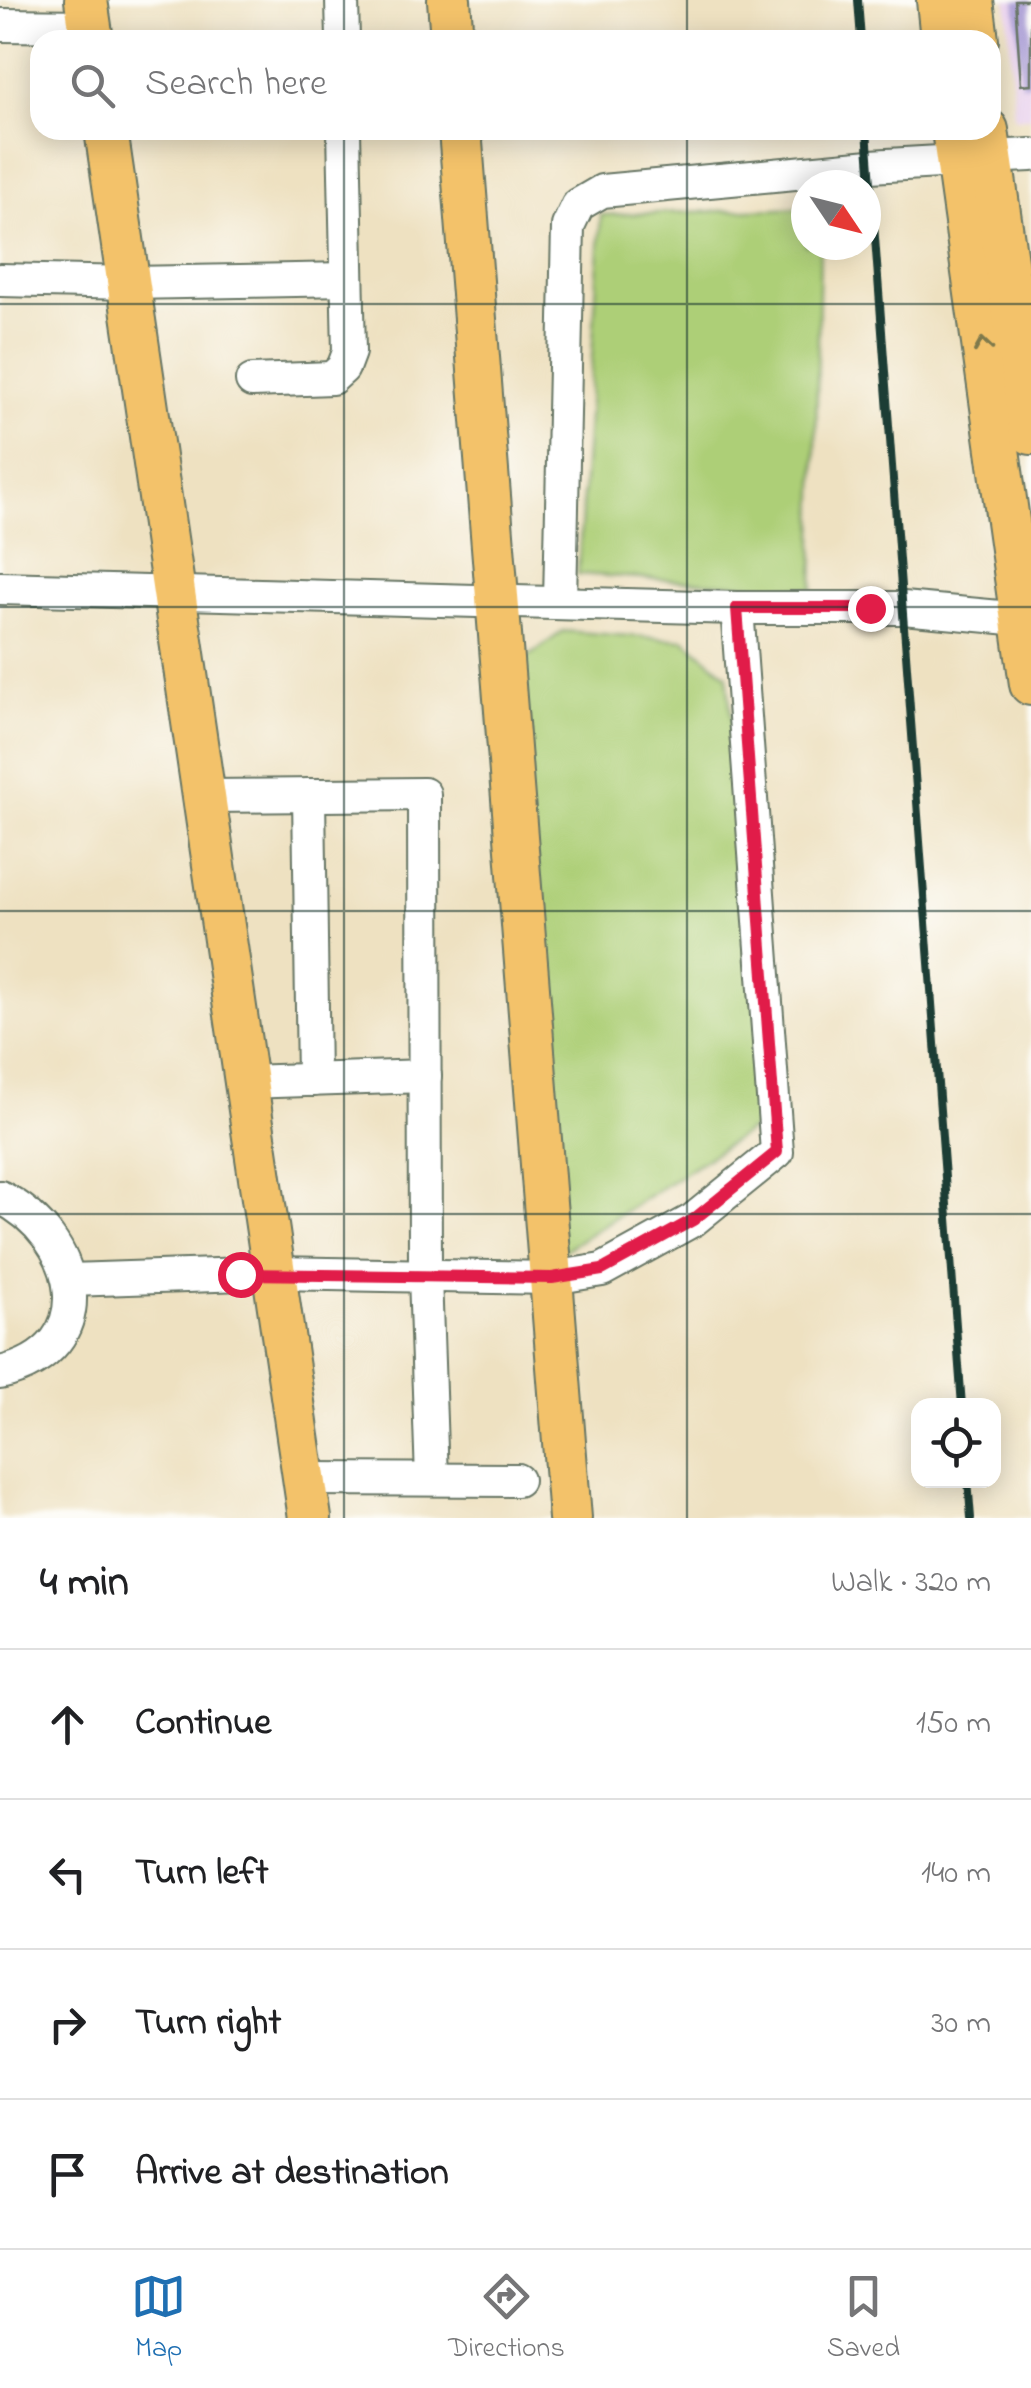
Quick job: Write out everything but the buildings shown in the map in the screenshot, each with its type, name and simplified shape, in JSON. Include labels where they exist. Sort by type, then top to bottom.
[{"type":"main road","points":[[449,0],[451,30]]},
{"type":"main road","points":[[938,0],[941,30]]},
{"type":"main road","points":[[972,0],[975,30]]},
{"type":"main road","points":[[108,140],[307,1499]]},
{"type":"main road","points":[[461,140],[570,1518]]},
{"type":"main road","points":[[984,147],[1018,424],[1021,620],[1031,684]]},
{"type":"street","points":[[342,0],[342,30]]},
{"type":"street","points":[[0,25],[90,22]]},
{"type":"street","points":[[252,381],[332,378],[343,368],[350,352],[344,140]]},
{"type":"street","points":[[560,602],[568,226],[578,205],[602,191],[870,166],[984,147]]},
{"type":"street","points":[[0,280],[130,284],[346,279]]},
{"type":"street","points":[[0,588],[737,608],[903,608],[1021,620]]},
{"type":"street","points":[[70,1280],[274,1272],[552,1278],[602,1270],[693,1220],[777,1152],[737,608]]},
{"type":"street","points":[[206,796],[424,794],[426,1276],[432,1479]]},
{"type":"street","points":[[309,795],[313,1080]]},
{"type":"street","points":[[246,1082],[425,1076]]},
{"type":"street","points":[[0,1197],[27,1212],[47,1231],[62,1255],[70,1280],[68,1316],[52,1346],[26,1367],[0,1372]]},
{"type":"street","points":[[307,1499],[432,1479],[516,1480]]},
{"type":"shaded area","points":[[1007,0],[1031,0],[1031,117],[1014,118]]},
{"type":"green space","points":[[791,209],[791,260],[820,260],[813,589],[578,574],[601,215]]},
{"type":"green space","points":[[563,631],[685,640],[727,675],[772,1116],[560,1253],[486,688]]},
{"type":"railway","points":[[858,0],[860,30]]},
{"type":"railway","points":[[868,140],[961,1398]]},
{"type":"railway","points":[[969,1488],[971,1518]]},
{"type":"route","points":[[240,1274],[552,1278],[602,1270],[693,1220],[777,1152],[737,608],[870,608]]}]
